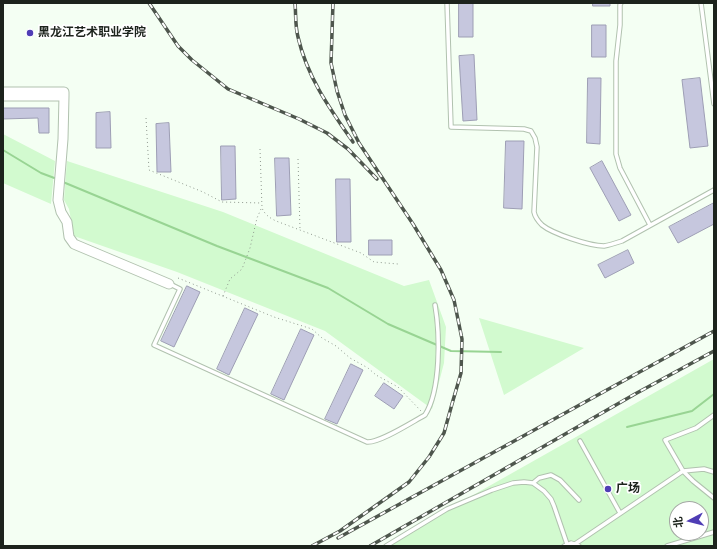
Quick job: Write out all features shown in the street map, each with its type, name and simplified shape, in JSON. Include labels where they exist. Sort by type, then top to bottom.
[{"type":"street","points":[[3,92],[64,92],[63,139],[58,195],[60,208],[67,222],[71,241],[74,244],[169,284]]},
{"type":"street","points":[[3,96],[64,96]]},
{"type":"lane","points":[[447,3],[451,127],[524,129],[531,131],[535,138],[537,147],[535,215],[539,222],[546,228],[579,241],[605,246],[622,241],[714,190]]},
{"type":"lane","points":[[621,3],[616,61],[616,154],[620,168],[650,225]]},
{"type":"lane","points":[[701,3],[714,104]]},
{"type":"lane","points":[[169,284],[180,289],[154,345],[367,442],[376,441],[425,415],[435,384],[438,358],[438,330],[435,305]]},
{"type":"lane","points":[[714,415],[696,428],[665,440],[683,471],[714,498]]},
{"type":"lane","points":[[580,442],[620,513]]},
{"type":"lane","points":[[386,546],[446,510],[492,490],[513,483],[533,483],[544,491],[551,499],[554,506],[566,545],[575,544],[683,471],[704,469],[714,472]]},
{"type":"lane","points":[[533,483],[539,478],[551,475],[560,480],[579,500]]},
{"type":"lane","points":[[667,546],[714,532]]},
{"type":"lane","points":[[575,544],[579,546]]},
{"type":"path","points":[[146,118],[149,170],[203,192],[222,202],[262,203]]},
{"type":"path","points":[[260,150],[262,208],[264,213],[276,221],[361,253],[374,262],[398,264]]},
{"type":"path","points":[[298,160],[300,230]]},
{"type":"path","points":[[223,296],[230,279],[242,269],[250,248],[257,218],[262,208]]},
{"type":"path","points":[[178,278],[233,299],[274,317],[312,329],[350,358],[398,387],[425,415]]},
{"type":"green space","points":[[3,134],[55,161],[51,204],[3,183]]},
{"type":"green space","points":[[67,161],[223,212],[404,286],[429,280],[446,327],[444,363],[432,409],[325,331],[177,272],[74,236],[69,209],[64,200]]},
{"type":"green space","points":[[479,318],[584,348],[504,395]]},
{"type":"green space","points":[[714,359],[714,544],[711,546],[383,546]]},
{"type":"building","points":[[459,3],[473,3],[473,37],[459,37]]},
{"type":"building","points":[[593,3],[610,3],[610,6],[593,6]]},
{"type":"building","points":[[592,25],[606,25],[606,57],[592,57]]},
{"type":"building","points":[[474,55],[477,120],[463,121],[459,56]]},
{"type":"building","points":[[588,78],[601,78],[600,144],[587,143]]},
{"type":"building","points":[[700,78],[708,146],[690,148],[682,80]]},
{"type":"building","points":[[3,108],[49,108],[49,133],[39,133],[38,118],[3,119]]},
{"type":"building","points":[[110,112],[111,148],[96,148],[96,113]]},
{"type":"building","points":[[169,123],[171,172],[157,172],[156,124]]},
{"type":"building","points":[[506,141],[524,141],[522,209],[504,208]]},
{"type":"building","points":[[221,146],[235,146],[236,199],[222,200]]},
{"type":"building","points":[[275,158],[289,158],[291,215],[277,216]]},
{"type":"building","points":[[602,161],[631,215],[619,221],[590,168]]},
{"type":"building","points":[[336,179],[350,179],[351,242],[337,242]]},
{"type":"building","points":[[714,203],[714,224],[678,243],[669,227]]},
{"type":"building","points":[[369,240],[392,240],[392,255],[369,255]]},
{"type":"building","points":[[628,250],[634,263],[605,278],[598,265]]},
{"type":"building","points":[[187,286],[200,292],[174,347],[161,341]]},
{"type":"building","points":[[245,308],[258,314],[229,375],[217,369]]},
{"type":"building","points":[[301,329],[314,335],[284,400],[271,394]]},
{"type":"building","points":[[351,364],[363,370],[337,424],[325,419]]},
{"type":"building","points":[[384,383],[403,396],[394,409],[375,396]]},
{"type":"waterway","points":[[3,150],[41,173],[57,179]]},
{"type":"waterway","points":[[63,182],[217,246],[328,288],[388,324],[451,351],[501,352]]},
{"type":"waterway","points":[[627,427],[692,411],[714,394]]},
{"type":"railway","points":[[149,3],[178,46],[192,60],[228,89],[299,119],[327,133],[348,149],[377,179]]},
{"type":"railway","points":[[295,3],[297,33],[307,66],[320,92],[353,142]]},
{"type":"railway","points":[[312,546],[340,531],[409,482],[429,457],[444,433],[461,373],[462,339],[454,300],[441,270],[413,224],[359,143],[345,115],[337,91],[331,63],[333,3]]},
{"type":"railway","points":[[338,538],[714,331]]},
{"type":"railway","points":[[370,546],[635,394],[714,351]]},
{"type":"place","name":"黑龙江艺术职业学院","points":[[30,33]]},
{"type":"place","name":"广场","points":[[608,489]]}]
